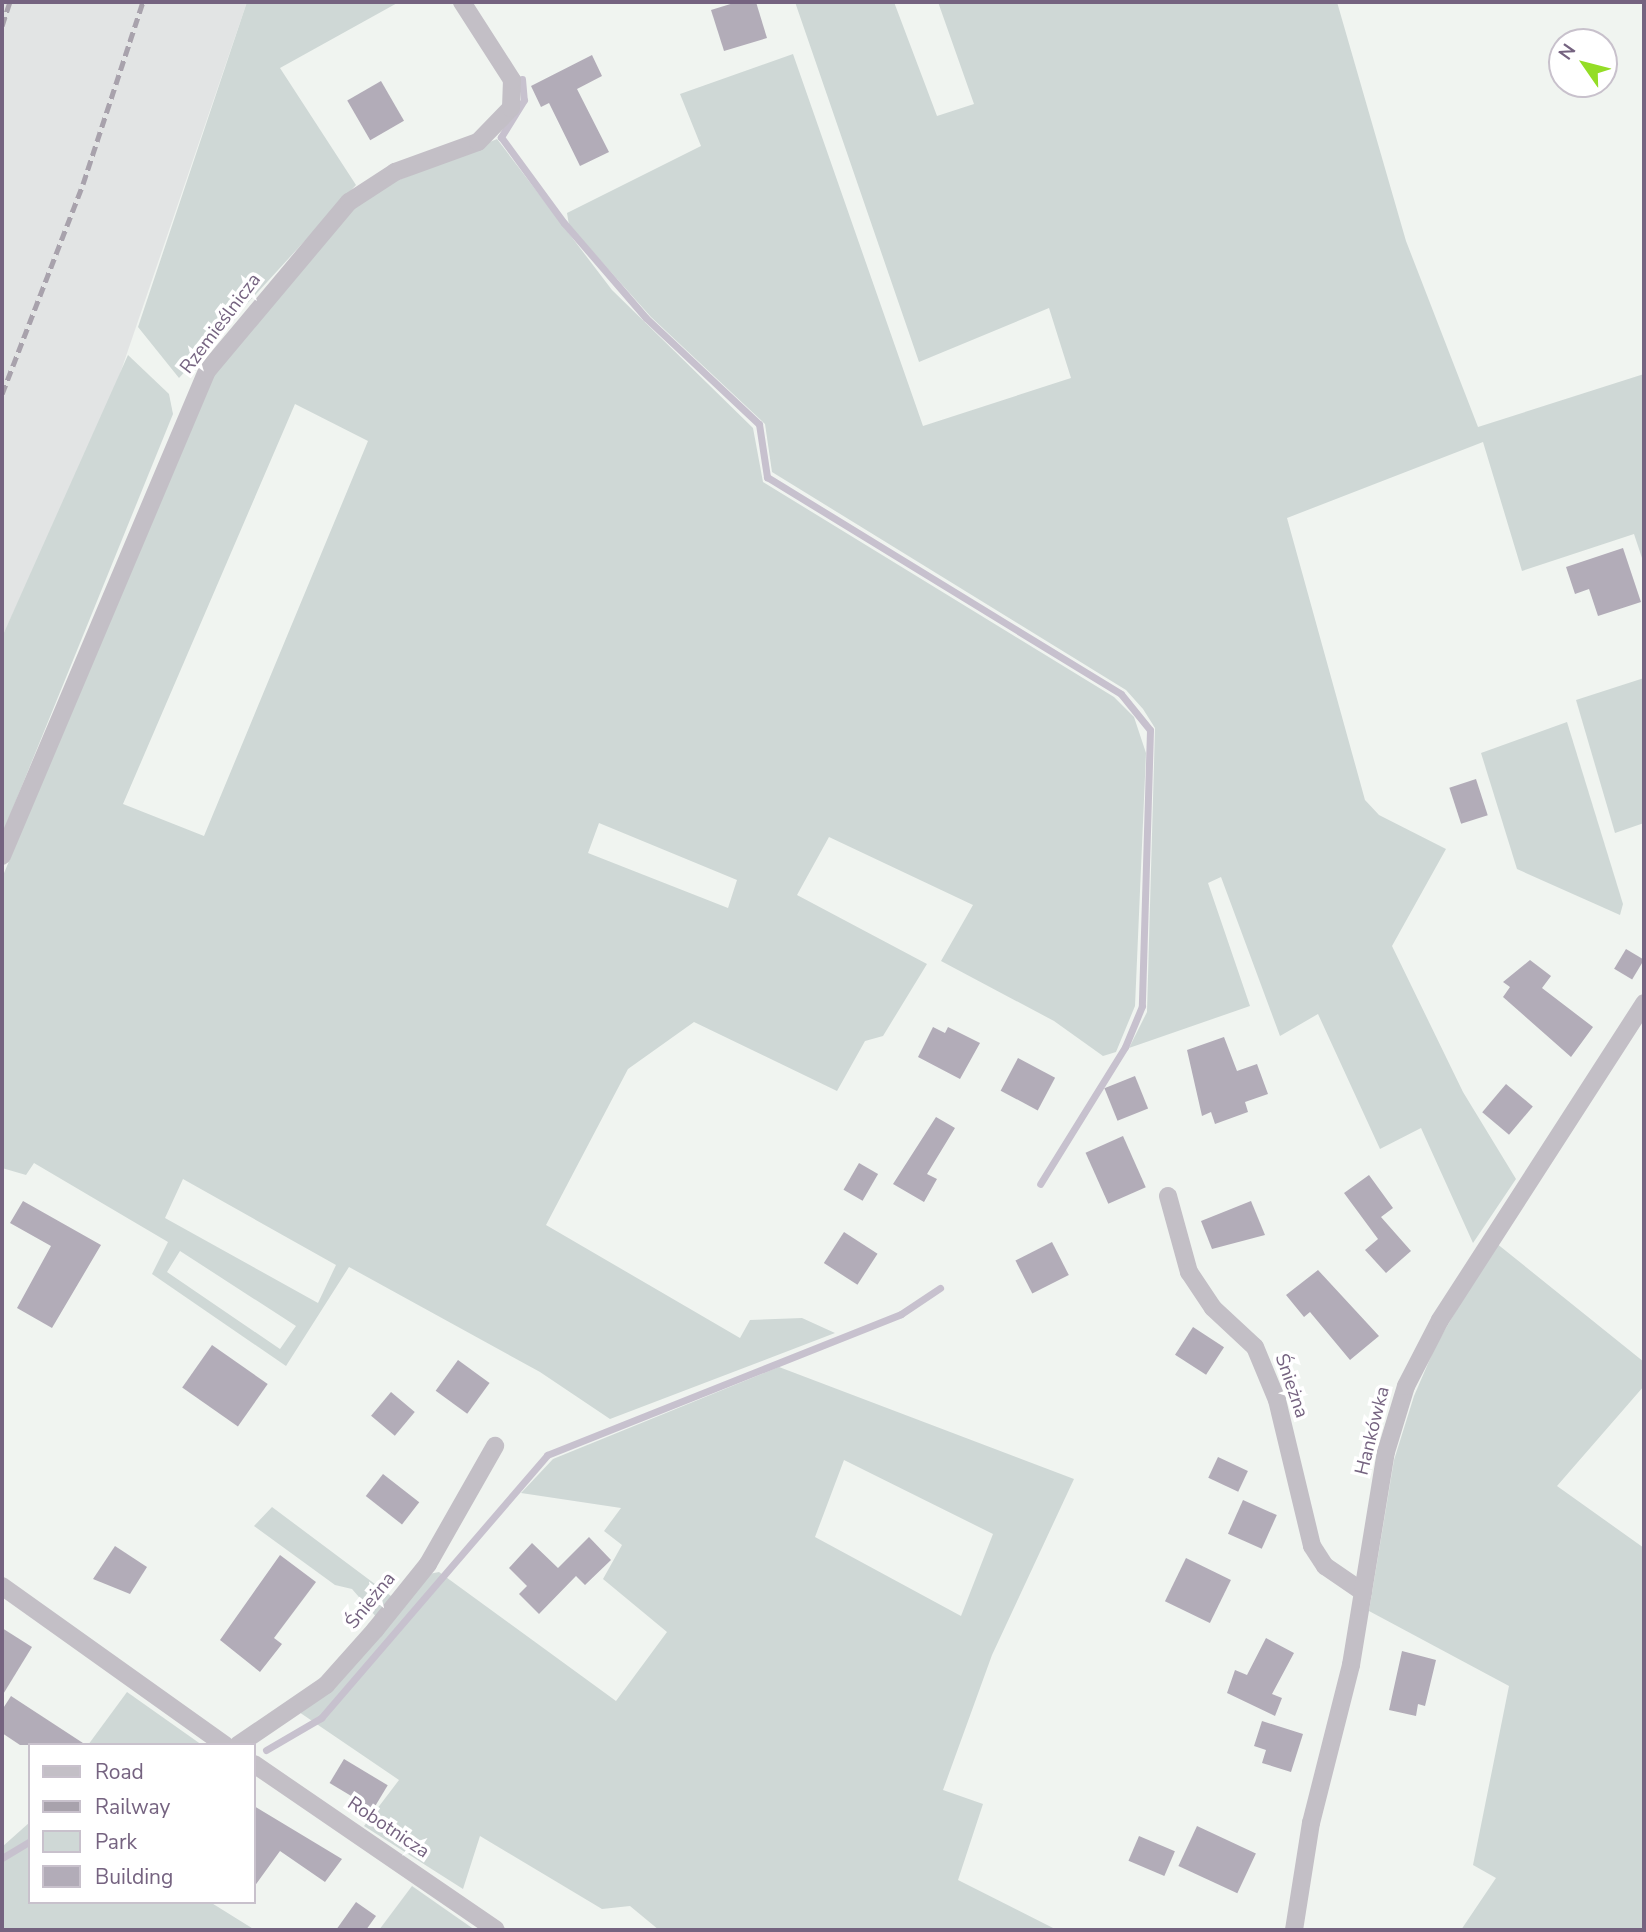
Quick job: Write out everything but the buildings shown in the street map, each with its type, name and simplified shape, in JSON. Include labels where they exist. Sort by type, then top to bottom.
[{"type":"street","name":"Rzemieślnicza","points":[[2,856],[206,371],[349,202],[395,172],[478,142],[511,108],[512,80],[462,2]]},
{"type":"street","name":"Hankówka","points":[[1294,1930],[1363,1592],[1386,1452],[1406,1386],[1447,1308],[1644,1003]]},
{"type":"street","name":"Śnieżna","points":[[1168,1196],[1189,1272],[1213,1308],[1255,1347],[1277,1400],[1312,1546],[1325,1566],[1363,1592]]},
{"type":"street","name":"Śnieżna","points":[[241,1743],[326,1685],[375,1630],[428,1564],[495,1446]]},
{"type":"street","points":[[2,1586],[222,1743]]},
{"type":"street","name":"Robotnicza","points":[[256,1765],[496,1930]]},
{"type":"shaded area","points":[[2,2],[247,2],[109,406],[2,637]]},
{"type":"green space","points":[[247,2],[399,2],[280,68],[356,185],[179,378],[138,327]]},
{"type":"green space","points":[[795,2],[894,2],[937,116],[974,104],[938,2],[1337,2],[1406,241],[1478,427],[1644,374],[1644,564],[1634,534],[1522,571],[1483,442],[1287,518],[1365,800],[1379,815],[1446,849],[1392,946],[1463,1092],[1516,1179],[1473,1243],[1421,1128],[1380,1149],[1318,1014],[1280,1036],[1221,877],[1208,883],[1250,1006],[1129,1048],[1147,1012],[1155,728],[1143,709],[1126,690],[772,472],[765,424],[651,317],[569,225],[567,213],[701,146],[680,94],[793,54],[923,426],[1071,378],[1049,308],[919,362]]},
{"type":"green space","points":[[497,139],[612,290],[753,428],[763,482],[1114,697],[1134,717],[1146,753],[1135,1006],[1116,1052],[1103,1056],[1054,1021],[941,961],[973,905],[829,837],[797,895],[927,964],[883,1036],[865,1041],[837,1091],[694,1022],[628,1069],[546,1225],[740,1338],[750,1320],[802,1318],[835,1333],[610,1419],[540,1372],[349,1267],[286,1366],[152,1274],[168,1242],[34,1163],[26,1175],[2,1168],[2,878],[199,402],[218,366],[353,209],[387,185]],"holes":[[[295,404],[368,441],[204,836],[123,804]],[[599,823],[737,880],[728,908],[588,853]],[[183,1179],[336,1265],[318,1303],[165,1218]],[[180,1251],[296,1326],[280,1349],[167,1272]]]},
{"type":"green space","points":[[128,355],[169,394],[173,414],[2,835],[2,637]]},
{"type":"green space","points":[[1644,678],[1644,823],[1615,833],[1576,700]]},
{"type":"green space","points":[[1567,722],[1623,904],[1620,915],[1517,869],[1481,753]]},
{"type":"green space","points":[[1496,1243],[1644,1362],[1644,1386],[1557,1486],[1644,1548],[1644,1930],[1461,1930],[1496,1878],[1473,1865],[1509,1686],[1369,1611],[1394,1460],[1414,1396],[1436,1345]]},
{"type":"green space","points":[[779,1367],[1074,1479],[992,1655],[943,1790],[983,1804],[958,1880],[1057,1930],[659,1930],[630,1906],[602,1909],[480,1836],[463,1889],[364,1826],[399,1780],[299,1712],[429,1574],[439,1572],[616,1701],[667,1632],[603,1579],[622,1545],[604,1531],[621,1508],[521,1493],[553,1459]],"holes":[[[844,1460],[993,1534],[961,1616],[815,1537]]]},
{"type":"green space","points":[[272,1507],[395,1599],[378,1619],[352,1589],[335,1585],[254,1526]]},
{"type":"green space","points":[[127,1692],[199,1743],[89,1743]]},
{"type":"green space","points":[[28,1824],[28,1904],[213,1904],[255,1930],[2,1930],[2,1847]]},
{"type":"green space","points":[[412,1886],[475,1930],[379,1930]]},
{"type":"waterway","points":[[522,79],[524,100],[501,137],[564,223],[646,318],[759,424],[767,477],[1121,694],[1150,730],[1142,1006],[1125,1047],[1040,1184]]},
{"type":"waterway","points":[[266,1750],[321,1718],[547,1455],[901,1314],[940,1288]]},
{"type":"waterway","points":[[2,1858],[28,1842]]},
{"type":"railway","points":[[2,26],[10,2]]},
{"type":"railway","points":[[2,394],[83,184],[143,2]]}]
